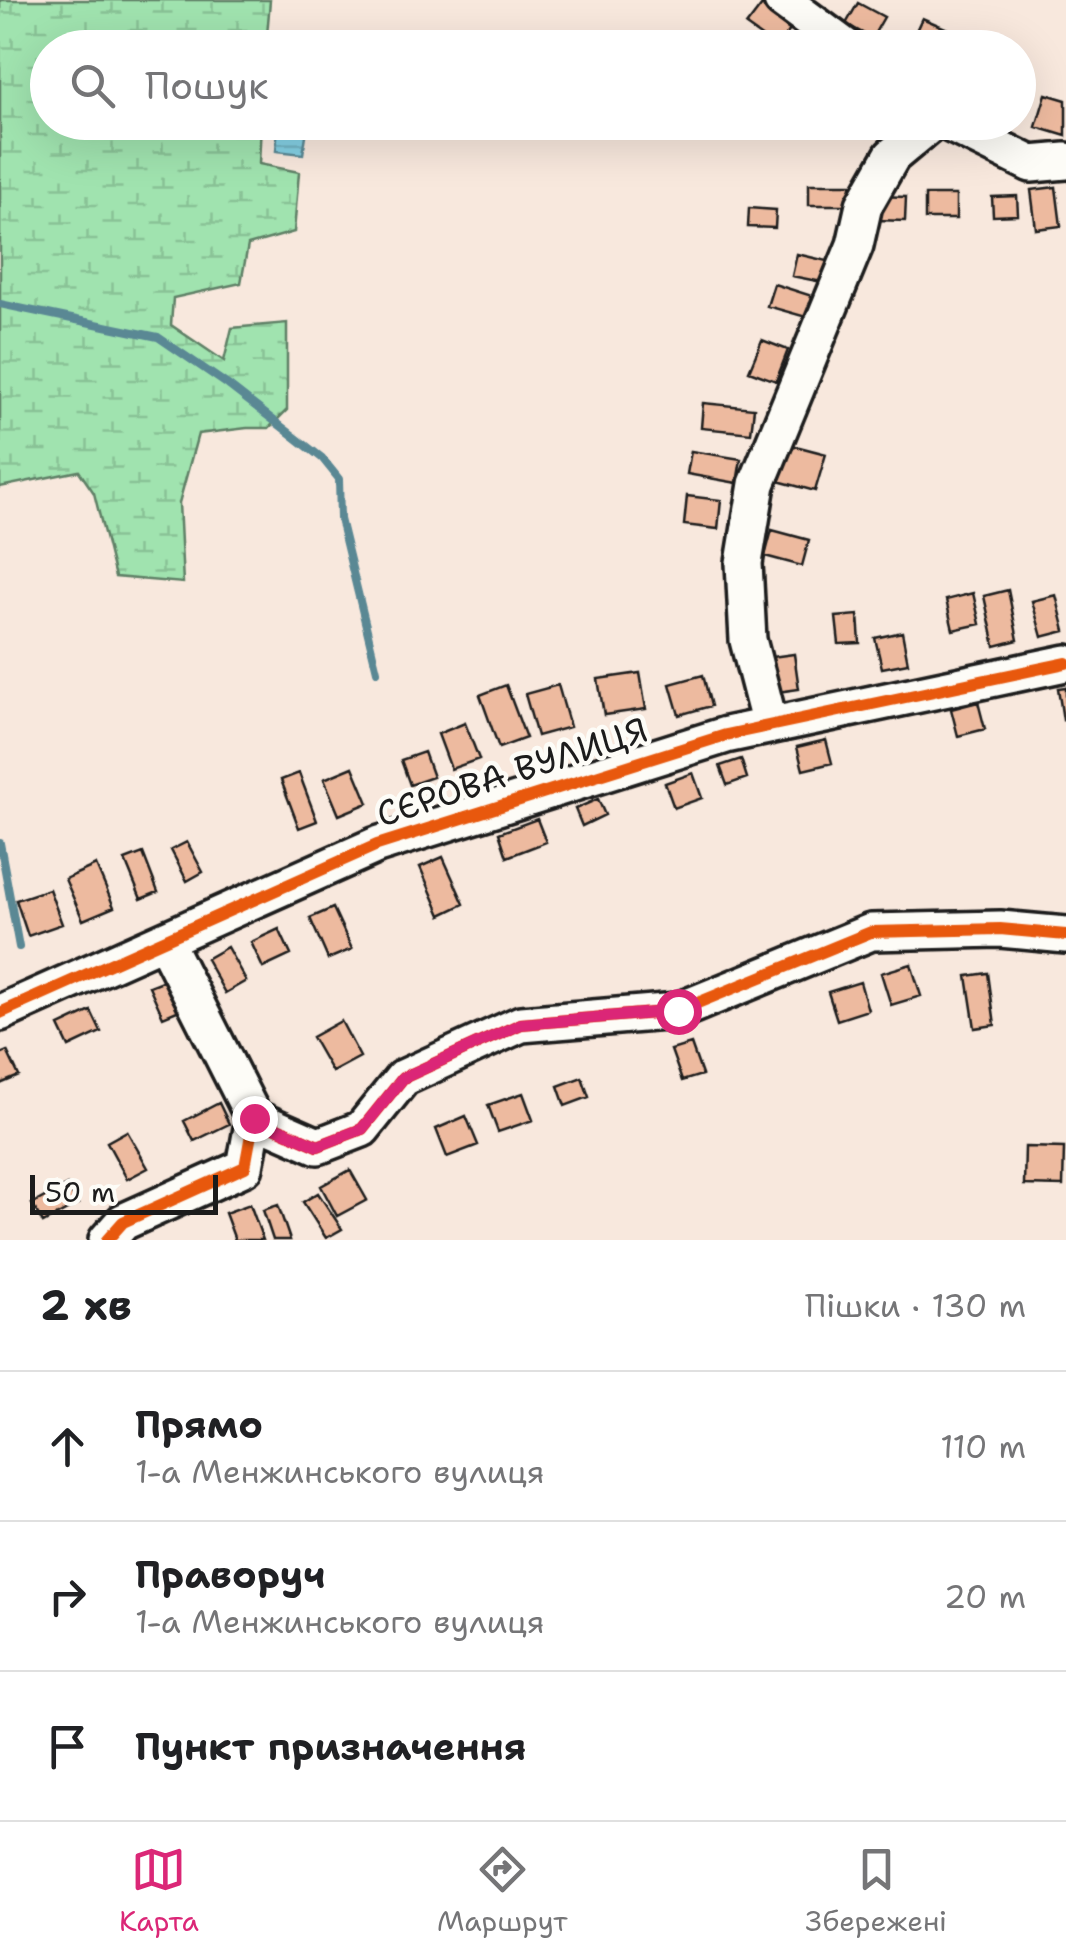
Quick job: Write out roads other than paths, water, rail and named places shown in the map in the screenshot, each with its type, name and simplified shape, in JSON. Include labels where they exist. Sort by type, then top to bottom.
[{"type":"street","points":[[782,0],[823,30]]},
{"type":"street","points":[[770,725],[748,640],[744,563],[757,484],[855,245],[864,205],[892,156],[911,140]]},
{"type":"street","points":[[982,140],[1031,164],[1066,162]]},
{"type":"street","name":"СЄРОВА ВУЛИЦЯ","points":[[0,1013],[377,845],[726,735],[1066,662]]},
{"type":"street","points":[[254,1118],[318,1146],[362,1129],[403,1078],[521,1024],[678,1011],[871,932],[1000,928],[1066,935]]},
{"type":"street","points":[[108,1240],[123,1222],[245,1167],[254,1118],[164,940]]},
{"type":"water","points":[[277,140],[305,140],[303,154],[276,151]]},
{"type":"waterway","points":[[0,304],[158,337],[322,458],[339,479],[340,519],[377,671]]},
{"type":"waterway","points":[[0,843],[19,947]]}]
